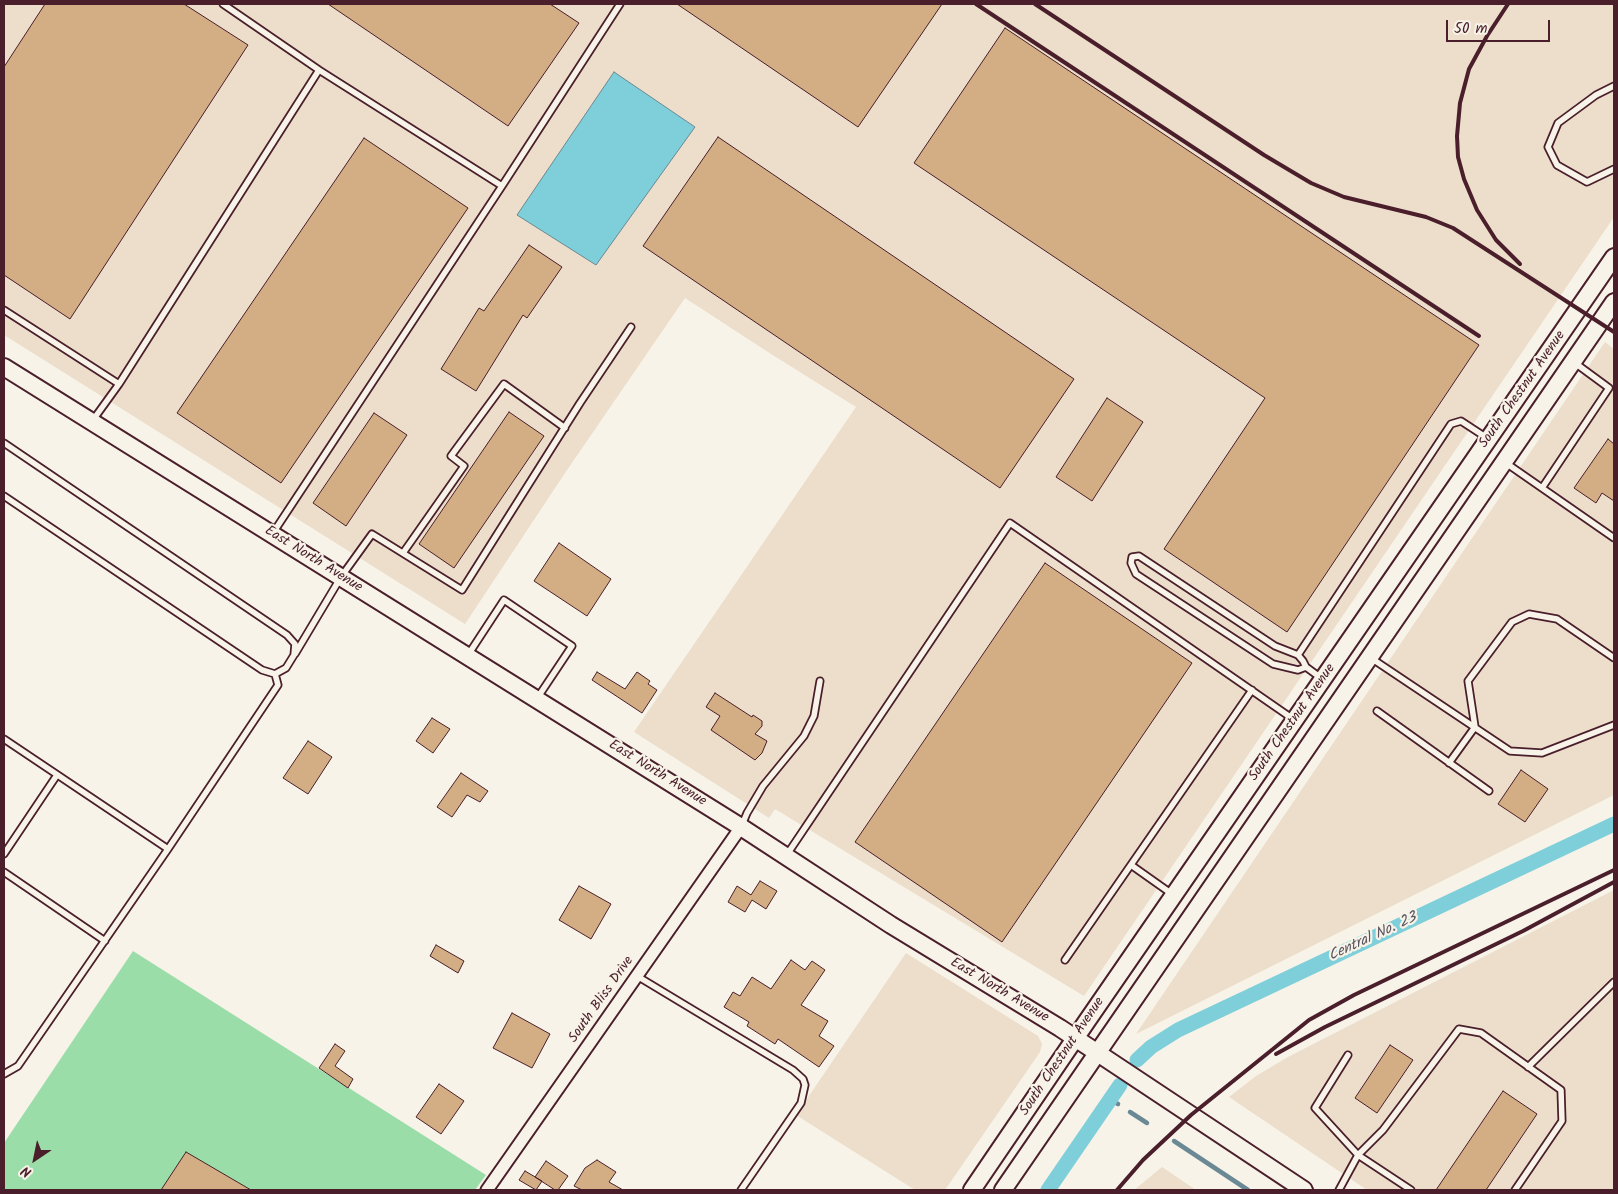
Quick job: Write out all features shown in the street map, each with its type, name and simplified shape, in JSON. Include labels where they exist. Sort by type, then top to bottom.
[{"type":"main road","name":"South Chestnut Avenue","points":[[972,1190],[1614,256]]},
{"type":"main road","name":"South Chestnut Avenue","points":[[1003,1190],[1614,302]]},
{"type":"main road","name":"East North Avenue","points":[[4,367],[741,827],[891,925],[1117,1064],[1304,1190]]},
{"type":"street","name":"South Bliss Drive","points":[[487,1190],[741,827]]},
{"type":"lane","points":[[223,4],[319,70],[502,186]]},
{"type":"lane","points":[[272,534],[620,4]]},
{"type":"lane","points":[[92,422],[119,384],[319,70]]},
{"type":"lane","points":[[1614,86],[1558,122],[1548,147],[1557,165],[1587,182],[1614,170]]},
{"type":"lane","points":[[4,310],[119,384]]},
{"type":"lane","points":[[4,496],[262,670],[275,674],[286,668],[341,577],[372,534],[462,590],[631,327]]},
{"type":"lane","points":[[1542,488],[1609,388],[1573,362]]},
{"type":"lane","points":[[403,553],[464,466],[451,456],[504,384],[565,428]]},
{"type":"lane","points":[[1298,656],[1452,424],[1461,421],[1488,439]]},
{"type":"lane","points":[[4,443],[287,635],[295,644],[294,655]]},
{"type":"lane","points":[[1504,462],[1614,538]]},
{"type":"lane","points":[[786,856],[1010,523],[1294,720]]},
{"type":"lane","points":[[1306,667],[1298,670],[1273,664],[1136,574],[1131,563],[1132,557],[1139,556],[1275,646],[1298,656],[1306,667],[1323,679]]},
{"type":"lane","points":[[468,656],[504,600],[572,646],[536,699]]},
{"type":"lane","points":[[1449,763],[1475,727],[1468,680],[1512,622],[1529,614],[1557,619],[1614,658]]},
{"type":"lane","points":[[1369,657],[1510,751],[1542,753],[1614,725]]},
{"type":"lane","points":[[4,1074],[18,1066],[168,849],[278,685],[275,674]]},
{"type":"lane","points":[[741,827],[763,786],[804,736],[814,716],[820,681]]},
{"type":"lane","points":[[1065,960],[1252,690]]},
{"type":"lane","points":[[1377,711],[1489,791]]},
{"type":"lane","points":[[4,739],[168,849]]},
{"type":"lane","points":[[4,854],[57,775]]},
{"type":"lane","points":[[1131,865],[1174,895]]},
{"type":"lane","points":[[4,872],[105,941]]},
{"type":"lane","points":[[637,976],[793,1070],[803,1079],[806,1085],[801,1103],[741,1190]]},
{"type":"lane","points":[[1528,1067],[1614,982]]},
{"type":"lane","points":[[1339,1190],[1358,1156],[1383,1130],[1459,1029],[1482,1033],[1561,1090],[1562,1121],[1515,1190]]},
{"type":"lane","points":[[1348,1055],[1315,1108],[1358,1156],[1411,1190]]},
{"type":"shaded area","points":[[4,4],[1614,4],[1614,217],[1084,996],[775,809],[769,818],[634,732],[856,407],[685,298],[565,473],[465,624],[4,335]]},
{"type":"shaded area","points":[[1605,342],[1614,349],[1614,795],[1136,1034]]},
{"type":"shaded area","points":[[1614,890],[1614,1190],[1367,1190],[1229,1097],[1256,1076],[1288,1057]]},
{"type":"shaded area","points":[[906,953],[1038,1036],[1042,1044],[1040,1052],[945,1190],[915,1190],[796,1115]]},
{"type":"shaded area","points":[[1162,1167],[1196,1190],[1134,1190]]},
{"type":"green space","points":[[133,951],[486,1175],[475,1190],[4,1190],[4,1143]]},
{"type":"water","points":[[614,72],[695,127],[596,265],[517,215]]},
{"type":"building","points":[[45,4],[184,4],[248,45],[70,319],[4,275],[4,67]]},
{"type":"building","points":[[328,4],[550,4],[579,23],[508,126]]},
{"type":"building","points":[[677,4],[942,4],[858,127]]},
{"type":"building","points":[[1005,28],[1479,345],[1287,632],[1164,549],[1265,398],[914,163]]},
{"type":"building","points":[[718,137],[1074,379],[1000,488],[643,246]]},
{"type":"building","points":[[364,138],[468,208],[281,483],[177,413]]},
{"type":"building","points":[[529,245],[562,267],[527,318],[523,315],[476,391],[441,369],[479,308],[484,311]]},
{"type":"building","points":[[1107,398],[1143,422],[1092,501],[1056,477]]},
{"type":"building","points":[[509,412],[544,436],[454,568],[419,544]]},
{"type":"building","points":[[374,413],[407,435],[346,526],[313,503]]},
{"type":"building","points":[[1608,439],[1614,444],[1614,501],[1602,493],[1596,503],[1574,488]]},
{"type":"building","points":[[559,543],[611,579],[587,616],[534,581]]},
{"type":"building","points":[[1045,563],[1192,663],[1002,942],[855,842]]},
{"type":"building","points":[[597,672],[625,689],[637,672],[650,681],[648,684],[657,690],[642,713],[592,680]]},
{"type":"building","points":[[715,693],[752,717],[753,715],[762,721],[762,726],[755,734],[767,741],[762,753],[755,760],[711,730],[720,716],[706,707]]},
{"type":"building","points":[[432,718],[450,729],[433,753],[416,741]]},
{"type":"building","points":[[308,741],[332,757],[308,794],[283,778]]},
{"type":"building","points":[[1521,770],[1548,789],[1525,822],[1498,804]]},
{"type":"building","points":[[461,773],[488,791],[480,802],[467,795],[452,817],[437,807]]},
{"type":"building","points":[[760,881],[777,891],[766,909],[752,900],[745,912],[728,902],[737,886],[751,895]]},
{"type":"building","points":[[579,886],[611,904],[591,939],[559,920]]},
{"type":"building","points":[[436,945],[464,961],[458,973],[430,956]]},
{"type":"building","points":[[791,960],[805,970],[812,961],[825,970],[801,1005],[828,1021],[819,1036],[834,1046],[819,1067],[778,1039],[775,1044],[747,1026],[749,1022],[724,1007],[733,992],[740,996],[752,977],[771,989]]},
{"type":"building","points":[[512,1013],[550,1034],[532,1068],[493,1048]]},
{"type":"building","points":[[335,1044],[345,1051],[335,1066],[353,1079],[348,1088],[319,1068]]},
{"type":"building","points":[[1390,1045],[1413,1060],[1377,1113],[1355,1098]]},
{"type":"building","points":[[439,1084],[464,1101],[441,1134],[416,1117]]},
{"type":"building","points":[[1503,1091],[1537,1114],[1486,1190],[1436,1190]]},
{"type":"building","points":[[186,1152],[251,1190],[161,1190]]},
{"type":"building","points":[[597,1160],[616,1172],[609,1182],[623,1190],[582,1190],[574,1186],[585,1168]]},
{"type":"building","points":[[546,1161],[568,1176],[558,1190],[535,1177]]},
{"type":"building","points":[[525,1171],[542,1181],[536,1190],[519,1180]]},
{"type":"waterway","name":"Central No. 23","points":[[1137,1060],[1151,1047],[1178,1030],[1614,824]]},
{"type":"waterway","name":"Central No. 23","points":[[1048,1190],[1120,1085]]},
{"type":"waterway","points":[[1110,1099],[1118,1104]]},
{"type":"waterway","points":[[1130,1112],[1147,1123]]},
{"type":"waterway","points":[[1174,1141],[1248,1190]]},
{"type":"railway","points":[[976,4],[1479,336]]},
{"type":"railway","points":[[1035,4],[1264,155],[1311,183],[1344,197],[1426,217],[1453,228],[1614,332]]},
{"type":"railway","points":[[1508,4],[1487,36],[1469,69],[1460,103],[1457,136],[1458,157],[1464,179],[1477,210],[1496,240],[1520,264]]},
{"type":"railway","points":[[1117,1190],[1143,1160],[1191,1115],[1309,1020],[1354,995],[1614,870]]},
{"type":"railway","points":[[1276,1054],[1325,1027],[1523,931],[1614,882]]}]
